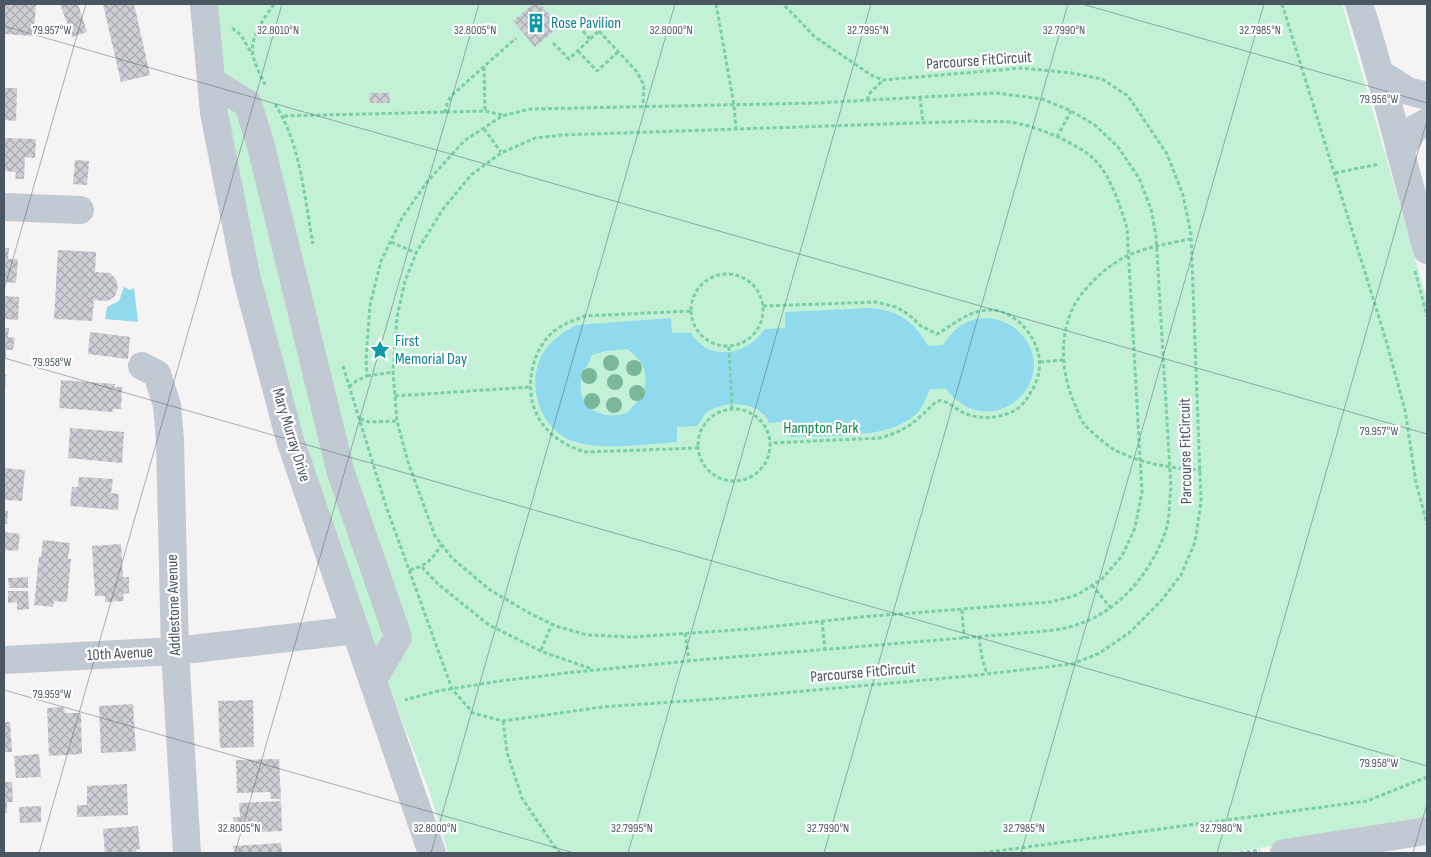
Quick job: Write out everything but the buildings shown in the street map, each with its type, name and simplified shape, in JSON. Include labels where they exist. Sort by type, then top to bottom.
[{"type":"street","name":"Mary Murray Drive","points":[[204,4],[214,113],[246,275],[290,440],[432,853]]},
{"type":"street","points":[[1359,4],[1381,74],[1393,158],[1427,250]]},
{"type":"street","points":[[1381,74],[1408,91],[1427,96]]},
{"type":"street","points":[[211,82],[248,104],[264,155],[341,473],[398,637],[373,680]]},
{"type":"street","points":[[1393,158],[1414,129],[1427,122]]},
{"type":"street","points":[[4,207],[80,210]]},
{"type":"street","name":"Addlestone Avenue","points":[[142,366],[156,374],[167,405],[170,440],[175,651],[186,853]]},
{"type":"street","name":"10th Avenue","points":[[4,660],[175,651],[356,630]]},
{"type":"street","points":[[1284,853],[1427,832]]},
{"type":"path","points":[[252,54],[254,39],[274,4]]},
{"type":"path","points":[[716,4],[734,105],[736,129]]},
{"type":"path","points":[[783,4],[815,37],[871,75],[883,80],[869,94],[867,100]]},
{"type":"path","points":[[1282,4],[1385,337],[1402,401],[1416,483],[1427,524]]},
{"type":"path","points":[[223,25],[232,28],[241,35],[252,54],[266,88]]},
{"type":"path","points":[[553,42],[569,59],[604,26]]},
{"type":"path","points":[[583,31],[590,39]]},
{"type":"path","points":[[599,31],[637,72],[644,85],[644,107]]},
{"type":"path","points":[[445,113],[451,96],[516,38]]},
{"type":"path","points":[[578,51],[597,71],[618,52]]},
{"type":"path","points":[[484,66],[486,111]]},
{"type":"path","name":"Parcourse FitCircuit","points":[[504,721],[602,707],[726,698],[987,674],[1072,664],[1098,654],[1128,633],[1161,602],[1181,575],[1195,542],[1201,502],[1201,470],[1191,239],[1183,195],[1166,154],[1128,96],[1102,79],[1072,72],[1022,68],[883,80]]},
{"type":"path","points":[[368,376],[366,359],[370,305],[381,262],[402,218],[427,182],[464,141],[502,116],[530,109],[734,105],[996,93],[1042,99],[1071,111],[1095,125],[1118,147],[1139,178],[1151,209],[1156,245],[1170,488],[1166,528],[1150,565],[1128,593],[1102,614],[1069,627],[595,670],[500,681],[438,691],[398,702]]},
{"type":"path","points":[[920,97],[923,123]]},
{"type":"path","points":[[274,102],[283,116],[297,152],[313,246]]},
{"type":"path","points":[[283,116],[486,111],[502,116]]},
{"type":"path","points":[[1057,137],[1071,111]]},
{"type":"path","points":[[1011,122],[1046,132],[1094,159],[1119,202],[1127,228],[1142,492],[1136,528],[1122,556],[1102,579],[1077,595],[1051,602],[822,621],[750,629],[633,637],[587,635],[552,624],[490,590],[452,558],[434,536],[408,462],[397,421],[393,372],[397,317],[405,281],[416,253],[442,209],[471,175],[501,153],[535,138],[562,134],[923,123],[1011,122]]},
{"type":"path","points":[[484,129],[501,153]]},
{"type":"path","points":[[1335,173],[1393,158]]},
{"type":"path","points":[[1191,239],[1156,245],[1129,256],[1112,264],[1094,281],[1076,303],[1066,327],[1063,360],[1069,392],[1084,424],[1112,448],[1141,461],[1169,468],[1201,470]]},
{"type":"path","points":[[391,242],[416,253]]},
{"type":"path","points":[[731,274],[743,277],[753,284],[760,295],[763,306],[760,324],[750,338],[740,344],[729,347],[717,346],[706,341],[695,328],[690,311],[692,299],[698,288],[708,280],[719,275],[731,274]]},
{"type":"path","points":[[763,306],[876,302],[896,307],[908,314],[921,326],[937,334],[973,313],[988,310],[1000,311],[1023,324],[1035,344],[1040,362],[1040,371],[1035,385],[1025,402],[1010,413],[990,418],[975,416],[964,413],[943,400],[937,401],[909,427],[897,434],[880,438],[770,444]]},
{"type":"path","points":[[690,311],[585,316],[570,322],[554,331],[540,347],[532,370],[530,386],[534,409],[544,426],[557,438],[574,448],[586,452],[698,448]]},
{"type":"path","points":[[729,347],[732,409]]},
{"type":"path","points":[[1040,362],[1063,360]]},
{"type":"path","points":[[342,363],[386,506],[452,689],[473,712],[504,721],[507,752],[522,798],[560,853]]},
{"type":"path","points":[[349,387],[356,381],[368,376],[393,372]]},
{"type":"path","points":[[395,396],[530,386]]},
{"type":"path","points":[[732,409],[744,410],[763,422],[768,432],[770,444],[769,456],[763,467],[754,476],[742,481],[718,478],[708,470],[701,460],[698,448],[699,436],[704,425],[711,417],[722,411],[732,409]]},
{"type":"path","points":[[359,418],[369,422],[397,421]]},
{"type":"path","points":[[410,570],[422,567],[434,558],[441,545]]},
{"type":"path","points":[[422,567],[438,584],[489,625],[541,650],[595,670]]},
{"type":"path","points":[[1092,585],[1110,608]]},
{"type":"path","points":[[962,610],[964,638]]},
{"type":"path","points":[[822,621],[825,650]]},
{"type":"path","points":[[541,650],[552,624]]},
{"type":"path","points":[[685,633],[689,661]]},
{"type":"path","points":[[979,636],[982,658],[987,674]]},
{"type":"path","points":[[982,853],[1367,801],[1427,777]]},
{"type":"green space","name":"Hampton Park","points":[[214,4],[1342,4],[1427,300],[1427,823],[1224,853],[448,853],[430,793],[368,632],[310,466],[258,281],[234,149],[218,44]]},
{"type":"water","points":[[124,287],[130,290],[134,288],[138,322],[105,319],[107,307],[119,301]]},
{"type":"water","points":[[870,308],[889,311],[911,324],[928,346],[943,345],[956,329],[967,322],[986,318],[1002,321],[1023,336],[1032,354],[1033,372],[1027,388],[1016,401],[1000,409],[982,411],[964,405],[946,389],[930,389],[920,410],[909,420],[877,432],[841,436],[790,437],[790,421],[769,423],[764,415],[750,406],[731,404],[706,413],[697,426],[677,427],[677,442],[622,446],[593,445],[568,439],[549,423],[542,413],[536,389],[538,364],[543,353],[558,336],[577,325],[671,318],[672,333],[691,333],[699,343],[708,349],[728,352],[739,350],[749,345],[765,329],[785,328],[785,312]],"holes":[[[627,349],[639,360],[645,371],[646,383],[642,395],[626,413],[619,415],[598,413],[583,398],[581,391],[582,371],[587,366],[592,355],[606,351]]]},
{"type":"place","name":"Rose Pavilion","points":[[536,23]]},
{"type":"place","name":"First Memorial Day","points":[[380,350]]}]
